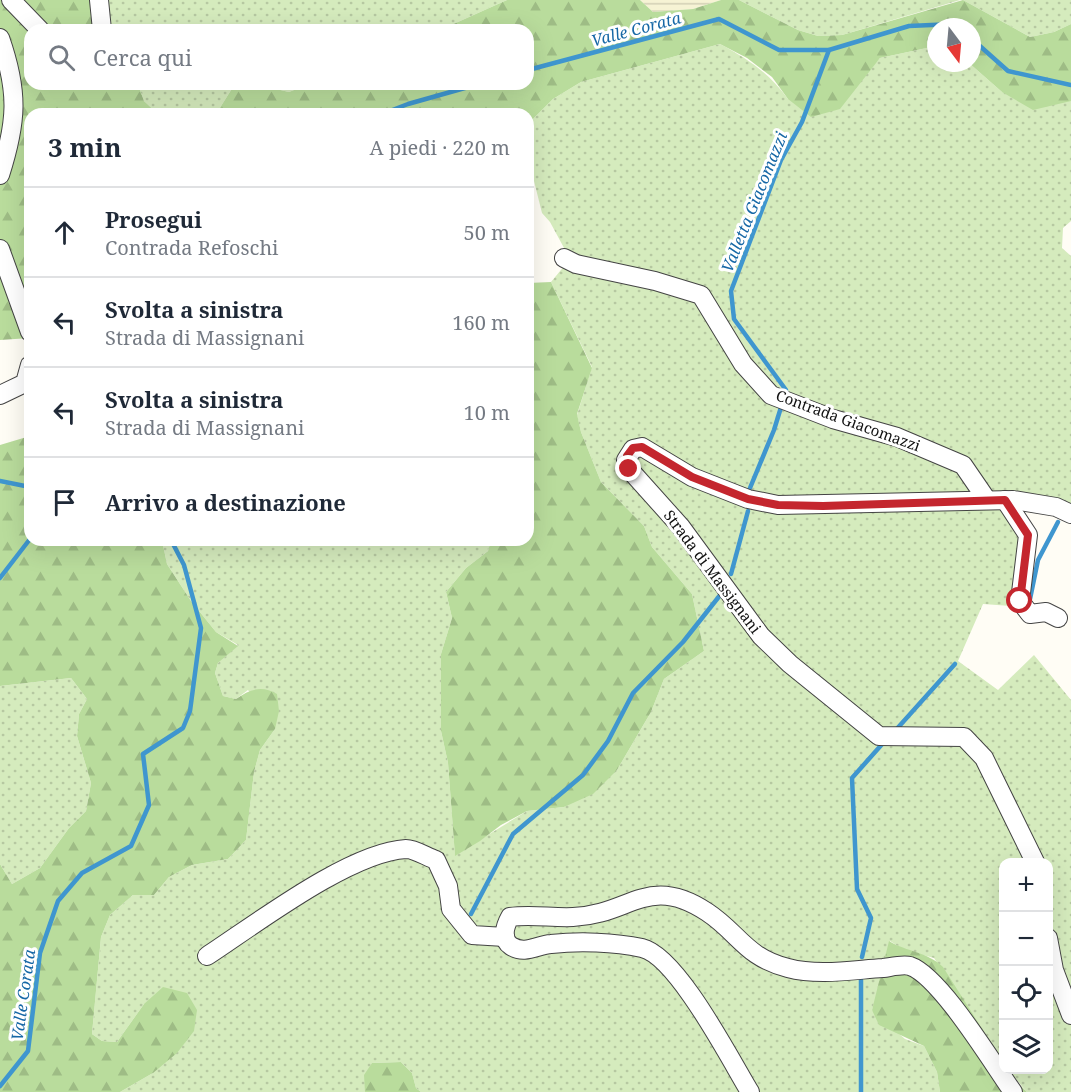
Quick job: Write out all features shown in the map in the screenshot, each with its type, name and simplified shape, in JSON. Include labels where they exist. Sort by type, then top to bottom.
[{"type":"street","points":[[11,0],[34,24]]},
{"type":"street","points":[[99,0],[101,24]]},
{"type":"street","points":[[0,38],[9,64],[14,104],[13,132],[0,175]]},
{"type":"street","points":[[0,249],[24,315]]},
{"type":"street","name":"Contrada Giacomazzi","points":[[564,258],[576,264],[655,281],[701,295],[743,364],[771,395],[833,419],[897,437],[963,465],[1028,535],[1020,601],[1030,614],[1046,612],[1058,618]]},
{"type":"street","points":[[0,395],[24,383]]},
{"type":"street","name":"Strada di Massignani","points":[[1033,858],[984,758],[964,737],[879,736],[790,664],[761,636],[710,564],[629,469],[626,460],[633,448],[647,448],[692,477],[748,499],[778,505],[823,506],[996,500],[1056,507],[1071,514]]},
{"type":"street","points":[[207,956],[292,900],[362,859],[408,849],[436,860],[448,886],[451,909],[472,935],[505,932]]},
{"type":"street","points":[[750,1092],[679,977],[661,957],[644,948],[598,944],[548,944],[532,950],[522,949],[510,945],[505,932],[510,917],[524,915],[573,917],[601,913],[642,897],[668,894],[708,913],[753,955],[788,968],[816,972],[909,966],[930,978],[1013,1092]]},
{"type":"street","points":[[1053,965],[1071,1015]]},
{"type":"shaded area","points":[[640,0],[721,0],[693,9],[653,12]]},
{"type":"green space","points":[[0,0],[104,0],[108,24],[24,24],[24,90],[140,90],[144,101],[152,108],[24,108],[24,338],[0,340]]},
{"type":"green space","points":[[104,0],[507,0],[453,24],[108,24]]},
{"type":"green space","points":[[507,0],[640,0],[653,12],[693,9],[721,0],[739,0],[798,30],[818,36],[842,35],[963,0],[1030,37],[1054,32],[1071,24],[1071,101],[1033,110],[1002,92],[979,72],[981,18],[927,18],[927,48],[880,58],[840,109],[811,117],[788,99],[772,77],[747,58],[720,44],[581,82],[553,99],[534,118],[534,108],[220,108],[231,90],[289,92],[294,90],[534,90],[534,24],[453,24]]},
{"type":"green space","points":[[739,0],[960,0],[842,35],[818,36],[798,30]]},
{"type":"green space","points":[[963,0],[1071,0],[1071,24],[1054,32],[1030,37]]},
{"type":"green space","points":[[720,44],[757,67],[788,99],[867,72],[880,58],[927,48],[927,72],[979,72],[1002,92],[1071,101],[1071,221],[1063,228],[1062,248],[1071,256],[1071,511],[1017,501],[1024,607],[983,604],[958,661],[998,690],[1034,655],[1071,700],[1071,1092],[1027,1092],[1011,1074],[1053,1074],[1053,858],[999,858],[999,1056],[934,958],[904,950],[890,941],[872,1010],[905,1039],[924,1046],[937,1072],[940,1092],[421,1092],[416,1088],[412,1073],[401,1062],[372,1063],[365,1092],[120,1092],[153,1073],[144,1004],[117,1042],[102,1041],[92,1034],[101,937],[110,915],[133,895],[154,895],[169,877],[192,865],[228,859],[246,840],[254,772],[260,750],[275,729],[248,690],[236,699],[223,696],[215,673],[218,663],[238,645],[216,632],[191,601],[167,564],[163,546],[489,546],[488,551],[466,568],[446,592],[452,618],[441,654],[441,731],[448,763],[455,855],[527,811],[564,807],[617,770],[651,712],[664,679],[704,651],[692,594],[652,547],[644,526],[601,482],[581,432],[577,415],[592,367],[551,282],[570,259],[550,222],[542,213],[534,181],[534,118],[553,99],[581,82]]},
{"type":"green space","points":[[140,90],[231,90],[220,108],[152,108],[144,101]]},
{"type":"green space","points":[[551,282],[592,368],[577,414],[581,432],[601,482],[644,526],[652,547],[692,594],[704,651],[664,679],[651,712],[617,770],[593,794],[564,807],[527,811],[501,825],[455,856],[448,763],[441,731],[441,654],[452,618],[446,592],[466,568],[488,551],[489,546],[534,546],[534,283]]},
{"type":"green space","points":[[24,438],[24,546],[163,546],[167,564],[191,601],[216,632],[238,646],[218,663],[215,673],[223,696],[236,699],[251,691],[261,689],[277,694],[279,711],[275,729],[260,750],[254,772],[246,840],[228,859],[192,865],[169,877],[154,895],[133,895],[110,915],[101,937],[92,1034],[102,1041],[117,1042],[144,1004],[163,987],[187,993],[197,1010],[194,1031],[177,1053],[153,1073],[120,1092],[0,1092],[0,864],[12,884],[40,868],[69,828],[86,811],[91,783],[77,736],[79,714],[87,699],[71,678],[0,686],[0,445]]},
{"type":"green space","points":[[71,678],[87,699],[79,714],[77,736],[91,783],[86,811],[69,828],[40,868],[12,884],[0,864],[0,686]]},
{"type":"green space","points":[[889,941],[931,958],[943,967],[999,1055],[999,1074],[1011,1074],[1027,1092],[940,1092],[937,1072],[924,1046],[879,1025],[872,1010]]},
{"type":"green space","points":[[401,1062],[412,1073],[416,1088],[421,1092],[365,1092],[364,1075],[372,1063]]},
{"type":"waterway","name":"Valle Corata","points":[[534,68],[719,19],[779,50],[829,50],[909,26],[927,25]]},
{"type":"waterway","name":"Valle Corata","points":[[981,47],[1008,71],[1071,85]]},
{"type":"waterway","name":"Valletta Giacomazzi","points":[[784,396],[786,390],[734,319],[731,291],[781,160],[802,122],[829,50]]},
{"type":"waterway","name":"Valle Corata","points":[[398,108],[458,90]]},
{"type":"waterway","name":"Valletta Giacomazzi","points":[[750,488],[782,404]]},
{"type":"waterway","points":[[0,481],[24,486]]},
{"type":"waterway","name":"Valletta Giacomazzi","points":[[731,574],[748,511]]},
{"type":"waterway","points":[[1030,599],[1038,560],[1058,522]]},
{"type":"waterway","points":[[0,578],[25,546]]},
{"type":"waterway","name":"Valle Corata","points":[[0,1086],[28,1051],[40,953],[58,901],[82,873],[131,846],[149,805],[143,754],[183,728],[190,711],[201,628],[184,565],[174,546]]},
{"type":"waterway","name":"Valletta Giacomazzi","points":[[471,914],[513,834],[583,775],[608,741],[633,693],[683,642],[721,594]]},
{"type":"waterway","points":[[894,732],[955,664]]},
{"type":"waterway","points":[[862,957],[871,918],[857,889],[852,778],[884,742]]},
{"type":"waterway","points":[[861,980],[861,1092]]},
{"type":"route","points":[[629,469],[626,460],[633,448],[647,448],[692,477],[748,499],[778,505],[823,506],[1005,500],[1009,510],[1028,535],[1020,601]]}]
